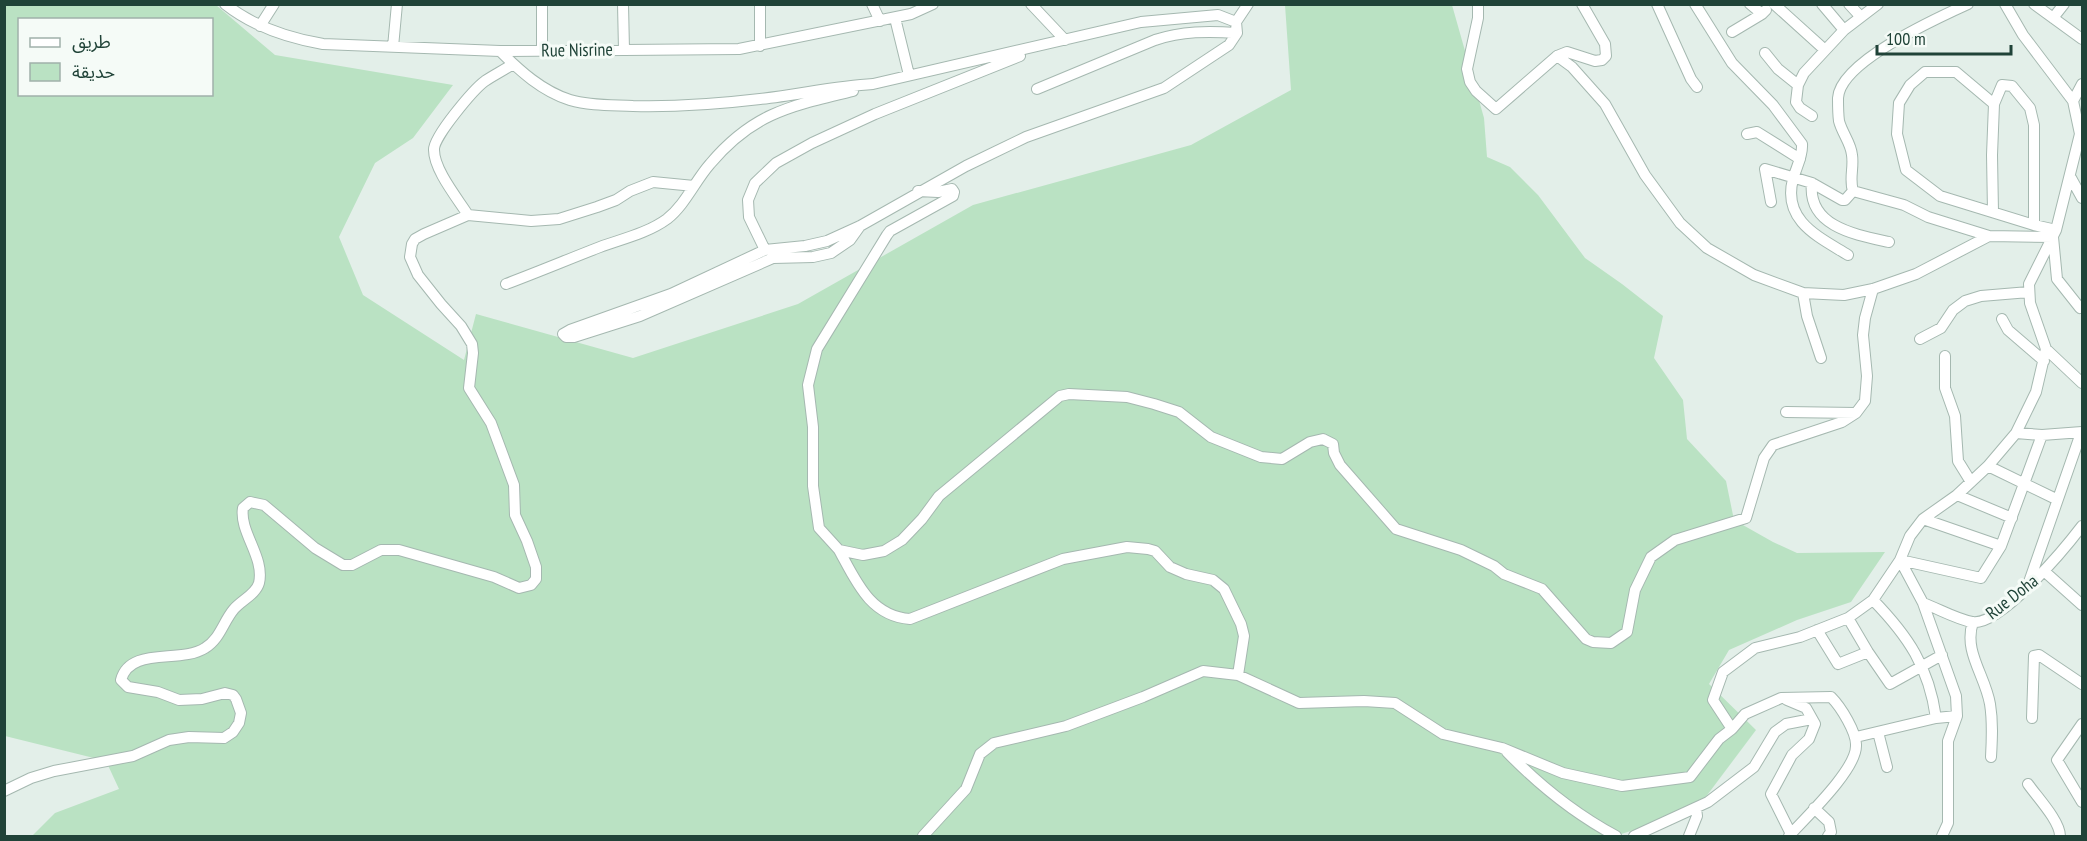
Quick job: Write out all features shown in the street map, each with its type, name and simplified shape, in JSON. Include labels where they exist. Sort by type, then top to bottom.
[{"type":"street","name":"Rue Nisrine","points":[[225,4],[260,26],[295,39],[323,44],[500,51],[711,50],[760,46],[895,18],[933,4]]},
{"type":"street","points":[[260,26],[274,4]]},
{"type":"street","points":[[393,46],[397,4]]},
{"type":"street","points":[[542,4],[542,50]]},
{"type":"street","points":[[623,4],[624,50]]},
{"type":"street","points":[[760,4],[760,46]]},
{"type":"street","points":[[872,4],[880,21]]},
{"type":"street","points":[[1030,4],[1065,40]]},
{"type":"street","points":[[860,226],[850,240],[831,253],[813,258],[773,258],[615,325],[574,337],[566,337],[563,334],[670,294],[765,250],[816,244],[860,226],[918,191],[1026,137],[1164,88],[1229,45],[1237,33],[1236,22],[1248,4]]},
{"type":"street","points":[[1478,4],[1478,18],[1467,69],[1470,82],[1476,91],[1496,109],[1557,56],[1566,52],[1595,62],[1606,56],[1605,44],[1582,4]]},
{"type":"street","points":[[1657,4],[1691,79],[1697,87]]},
{"type":"street","points":[[1695,4],[1732,63],[1773,105],[1802,144],[1803,151],[1792,184],[1793,210],[1805,228],[1848,255]]},
{"type":"street","points":[[1750,4],[1762,14]]},
{"type":"street","points":[[1732,32],[1762,14],[1772,4],[1825,50]]},
{"type":"street","points":[[1822,4],[1844,30]]},
{"type":"street","points":[[1850,4],[1860,16]]},
{"type":"street","points":[[1812,116],[1800,108],[1796,102],[1798,85],[1804,73],[1844,30],[1878,4]]},
{"type":"street","points":[[1853,191],[1851,184],[1852,154],[1839,121],[1838,95],[1845,80],[1858,65],[1898,40],[1928,22],[1968,4]]},
{"type":"street","points":[[2005,4],[2023,35],[2073,101],[2081,136],[2055,233],[2029,284],[2029,292],[2030,303],[2046,349],[2082,383]]},
{"type":"street","points":[[2034,4],[2082,39]]},
{"type":"street","points":[[2053,18],[2064,4]]},
{"type":"street","points":[[765,250],[749,217],[748,200],[755,183],[776,163],[812,142],[875,114],[1065,40],[1141,22],[1218,15],[1236,22]]},
{"type":"street","points":[[895,18],[909,75]]},
{"type":"street","points":[[1037,89],[1175,33],[1207,31],[1237,33]]},
{"type":"street","points":[[506,284],[654,227],[674,213],[715,159],[739,134],[752,125],[792,107],[909,75],[1049,45]]},
{"type":"street","points":[[500,51],[538,83],[562,96],[578,102],[608,105],[685,105],[760,99],[838,86],[873,84]]},
{"type":"street","points":[[1765,53],[1778,69],[1798,85]]},
{"type":"street","points":[[1557,56],[1572,67],[1605,104],[1645,175],[1680,223],[1707,248],[1744,270],[1803,293],[1844,295],[1873,289],[1916,274],[1989,236]]},
{"type":"street","points":[[468,215],[437,164],[433,147],[442,131],[476,89],[513,64]]},
{"type":"street","points":[[1994,105],[1956,72],[1925,72],[1910,85],[1899,103],[1897,134],[1906,170],[1920,183],[1940,196],[2055,233]]},
{"type":"street","points":[[2073,101],[2082,84]]},
{"type":"street","points":[[1993,212],[1994,105],[2002,85],[2012,86],[2030,108],[2034,125],[2034,225]]},
{"type":"street","points":[[1747,134],[1756,132],[1800,159]]},
{"type":"street","points":[[1771,202],[1765,169],[1812,183],[1842,200],[1845,200],[1853,191]]},
{"type":"street","points":[[2071,178],[2082,198]]},
{"type":"street","points":[[4,791],[31,778],[54,771],[133,756],[169,740],[189,737],[224,738],[233,732],[239,723],[241,713],[233,695],[225,693],[202,699],[178,700],[158,692],[128,687],[121,680],[123,673],[131,664],[146,658],[189,656],[203,650],[215,641],[225,621],[235,608],[255,591],[259,582],[259,571],[242,517],[243,508],[250,502],[264,505],[315,548],[343,565],[352,565],[381,550],[399,550],[494,577],[519,588],[534,583],[537,574],[536,567],[515,515],[514,485],[490,423],[469,388],[472,344],[461,326],[418,275],[410,257],[412,244],[415,239],[424,234],[468,215],[531,220],[559,219],[616,200],[630,191],[653,182],[694,186]]},
{"type":"street","points":[[1812,183],[1812,200],[1826,220],[1857,235],[1889,242]]},
{"type":"street","points":[[918,191],[938,192],[952,189],[954,192],[953,196],[890,231],[817,350],[808,386],[813,427],[813,486],[819,528],[839,550],[859,587],[885,614],[910,620],[1063,559],[1127,547],[1155,551],[1170,567],[1186,574],[1213,579],[1224,589],[1241,624],[1244,636],[1238,675]]},
{"type":"street","points":[[1853,191],[1904,205],[1928,217],[1989,236],[2055,233]]},
{"type":"street","points":[[2055,233],[2057,279],[2082,309]]},
{"type":"street","points":[[839,550],[863,555],[884,551],[902,540],[939,496],[1060,396],[1069,394],[1127,397],[1179,412],[1210,437],[1261,457],[1282,459],[1310,442],[1323,439],[1333,444],[1334,453],[1340,465],[1396,529],[1461,550],[1494,566],[1504,574],[1542,589],[1586,639],[1593,642],[1611,643],[1627,632],[1635,590],[1651,557],[1675,540],[1746,518],[1764,458],[1773,445],[1842,422],[1856,413],[1865,401],[1867,390],[1863,335],[1873,289]]},
{"type":"street","points":[[1920,339],[1941,328],[1953,310],[1965,301],[1981,296],[2029,292]]},
{"type":"street","points":[[1803,293],[1807,316],[1821,358]]},
{"type":"street","points":[[2002,320],[2008,330],[2044,361]]},
{"type":"street","points":[[1732,729],[1713,700],[1723,672],[1755,648],[1800,637],[1848,618],[1873,600],[1900,560],[1910,536],[1923,519],[1957,495],[1988,466],[2016,434],[2037,392],[2046,349]]},
{"type":"street","points":[[1945,356],[1945,388],[1955,416],[1958,461],[1971,482]]},
{"type":"street","points":[[1786,412],[1856,413]]},
{"type":"street","points":[[2016,434],[2082,432],[2056,500],[2027,588]]},
{"type":"street","points":[[1900,560],[1981,578],[2001,546],[2042,435]]},
{"type":"street","points":[[1988,466],[2056,500]]},
{"type":"street","points":[[1957,495],[2012,518]]},
{"type":"street","points":[[1923,519],[2001,546]]},
{"type":"street","name":"Rue Doha","points":[[1923,603],[1973,622],[1986,620],[2027,588],[2060,555],[2082,526]]},
{"type":"street","points":[[1900,560],[1923,603],[1956,696],[1957,716],[1948,741],[1948,823],[1942,837]]},
{"type":"street","points":[[2044,571],[2082,605]]},
{"type":"street","points":[[1873,600],[1912,645],[1933,693],[1936,718]]},
{"type":"street","points":[[1848,618],[1890,684],[1941,655]]},
{"type":"street","points":[[1973,622],[1969,633],[1970,646],[1985,684],[1990,705],[1991,756]]},
{"type":"street","points":[[1816,630],[1838,664],[1868,652]]},
{"type":"street","points":[[2032,718],[2034,656],[2039,655],[2082,684]]},
{"type":"street","points":[[923,837],[966,789],[980,754],[994,743],[1066,726],[1203,671],[1238,675],[1299,703],[1364,700],[1395,703],[1443,734],[1502,748],[1563,773],[1622,786],[1690,777],[1719,739],[1732,729],[1745,714],[1781,698],[1831,697],[1842,709],[1856,737],[1857,748],[1854,758],[1833,788],[1790,835],[1771,794],[1792,755],[1809,739],[1815,724],[1806,708],[1781,698]]},
{"type":"street","points":[[1856,737],[1936,718],[1957,716]]},
{"type":"street","points":[[1634,837],[1708,802],[1754,767],[1775,732],[1786,724],[1812,719]]},
{"type":"street","points":[[2082,724],[2057,760],[2082,802]]},
{"type":"street","points":[[1878,732],[1887,767]]},
{"type":"street","points":[[2070,741],[2082,742]]},
{"type":"street","points":[[1502,748],[1585,820],[1616,837]]},
{"type":"street","points":[[2028,784],[2060,831],[2060,837]]},
{"type":"street","points":[[1689,837],[1697,816],[1695,808]]},
{"type":"street","points":[[1814,808],[1831,826],[1828,837]]},
{"type":"green space","points":[[4,5],[216,5],[275,55],[453,85],[413,138],[375,163],[339,237],[363,295],[464,360],[476,314],[633,358],[798,304],[973,205],[1191,145],[1291,90],[1285,5],[1452,5],[1484,118],[1487,157],[1510,167],[1538,195],[1585,258],[1663,316],[1654,358],[1683,400],[1687,439],[1726,481],[1734,520],[1797,553],[1885,552],[1851,602],[1797,620],[1729,650],[1709,684],[1756,730],[1696,810],[1615,836],[33,835],[55,813],[119,789],[106,761],[5,736]]}]
